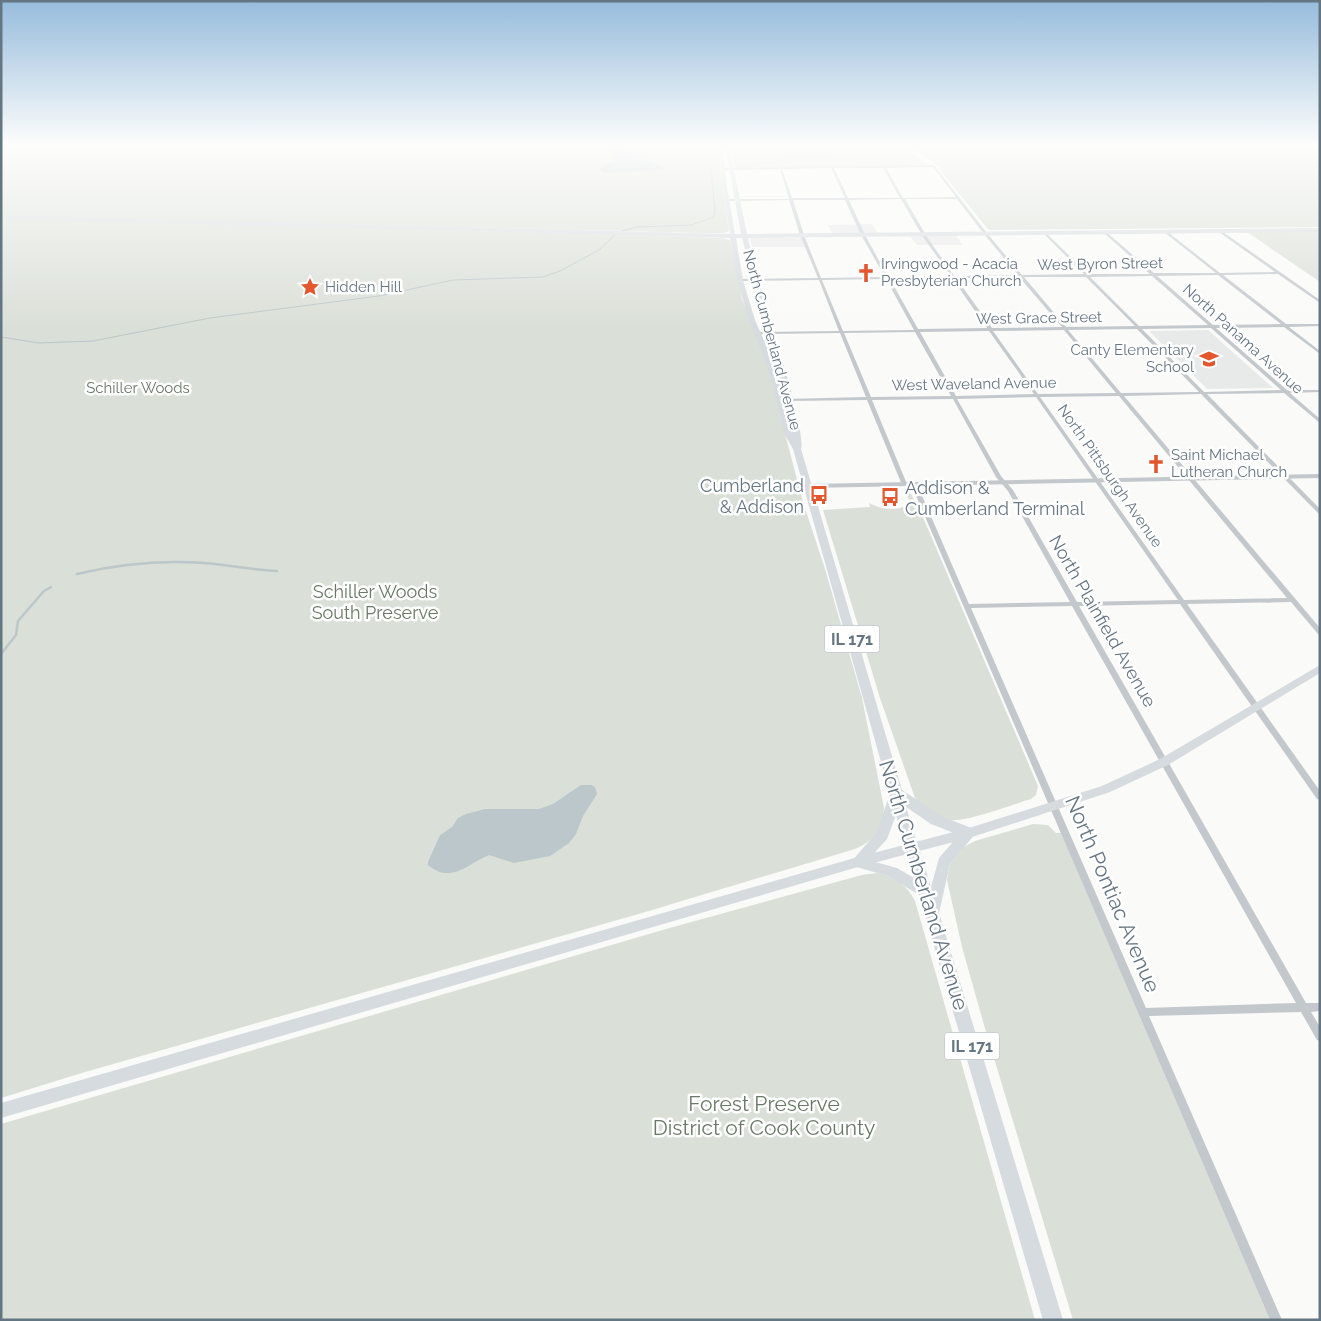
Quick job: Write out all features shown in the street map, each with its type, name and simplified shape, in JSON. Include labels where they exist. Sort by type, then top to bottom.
[{"type":"main road","name":"North Cumberland Avenue","points":[[728,206],[740,280],[752,320],[770,363],[789,435],[797,449],[912,848],[1053,1320]]},
{"type":"main road","name":"North Cumberland Avenue","points":[[738,206],[755,280],[772,333],[798,437],[797,449]]},
{"type":"main road","points":[[1,217],[733,236],[1320,230]]},
{"type":"main road","points":[[1,1111],[858,862],[969,833],[1106,789],[1164,762],[1320,668]]},
{"type":"main road","points":[[858,862],[882,835],[896,793],[936,820],[969,833]]},
{"type":"main road","points":[[932,912],[944,862],[969,833]]},
{"type":"main road","points":[[858,862],[892,872],[926,892]]},
{"type":"street","points":[[793,206],[802,235],[904,484]]},
{"type":"street","name":"North Plainfield Avenue","points":[[850,206],[863,235],[954,397],[1003,482],[1010,490],[1320,1037]]},
{"type":"street","name":"North Pittsburgh Avenue","points":[[907,206],[924,234],[1037,396],[1320,797]]},
{"type":"street","points":[[963,206],[1320,633]]},
{"type":"street","points":[[1220,231],[1320,302]]},
{"type":"street","name":"North Panama Avenue","points":[[1106,232],[1320,422]]},
{"type":"street","points":[[1165,232],[1320,353]]},
{"type":"street","points":[[1045,233],[1320,512]]},
{"type":"street","name":"West Byron Street","points":[[740,280],[1280,273]]},
{"type":"street","name":"West Grace Street","points":[[759,333],[1320,325]]},
{"type":"street","name":"West Waveland Avenue","points":[[779,400],[1320,391]]},
{"type":"street","points":[[807,486],[1320,476]]},
{"type":"street","name":"North Pontiac Avenue","points":[[914,484],[1276,1320]]},
{"type":"street","points":[[967,606],[1292,600]]},
{"type":"street","points":[[1143,1012],[1320,1007]]},
{"type":"shaded area","points":[[872,224],[878,233],[832,233],[828,225]]},
{"type":"shaded area","points":[[955,235],[963,245],[917,245],[910,236]]},
{"type":"shaded area","points":[[750,238],[803,238],[806,247],[752,247]]},
{"type":"shaded area","name":"Canty Elementary School","points":[[1208,330],[1273,388],[1207,389],[1149,331]]},
{"type":"shaded area","points":[[581,785],[595,787],[597,794],[583,816],[576,834],[569,843],[550,856],[514,863],[489,855],[452,873],[437,871],[428,865],[440,835],[452,827],[458,818],[485,809],[539,809],[553,804]]},
{"type":"green space","points":[[1,206],[725,206],[729,231],[706,233],[1,216]]},
{"type":"green space","points":[[969,206],[1320,206],[1320,227],[990,230]]},
{"type":"green space","name":"Schiller Woods South Preserve","points":[[1,218],[722,238],[730,240],[742,299],[763,350],[803,502],[825,569],[862,698],[884,808],[876,833],[862,846],[855,849],[642,913],[85,1072],[1,1098]]},
{"type":"green space","points":[[1320,231],[1320,282],[1247,232]]},
{"type":"green space","points":[[904,489],[909,491],[919,508],[1038,786],[1036,795],[1031,799],[958,820],[941,818],[926,809],[915,798],[880,698],[823,510],[870,507],[869,503],[890,509],[902,508],[910,502]]},
{"type":"green space","points":[[1033,824],[1048,825],[1056,833],[1061,833],[1270,1320],[1073,1320],[984,1025],[962,947],[947,880],[950,864],[964,847],[975,841]]},
{"type":"green space","name":"Forest Preserve District of Cook County","points":[[877,873],[889,876],[899,882],[908,890],[915,901],[1035,1320],[1,1320],[1,1124],[666,929],[862,875]]},
{"type":"waterway","points":[[622,231],[637,227],[691,225],[714,217],[715,206]]},
{"type":"waterway","points":[[1,337],[39,343],[93,341],[210,318],[379,296],[453,280],[543,277],[560,271],[599,250],[615,235]]},
{"type":"waterway","points":[[77,574],[124,565],[172,562],[204,563],[277,571]]},
{"type":"waterway","points":[[1,654],[16,635],[18,621],[44,591],[51,587]]},
{"type":"place","name":"Irvingwood - Acacia Presbyterian Church","points":[[866,273]]},
{"type":"place","name":"Hidden Hill","points":[[310,287]]},
{"type":"place","name":"Canty Elementary School","points":[[1209,359]]},
{"type":"place","name":"Saint Michael Lutheran Church","points":[[1156,464]]},
{"type":"place","name":"Cumberland & Addison","points":[[819,495]]},
{"type":"place","name":"Addison & Cumberland Terminal","points":[[890,497]]},
{"type":"park label","name":"Schiller Woods","points":[[138,388]]}]
